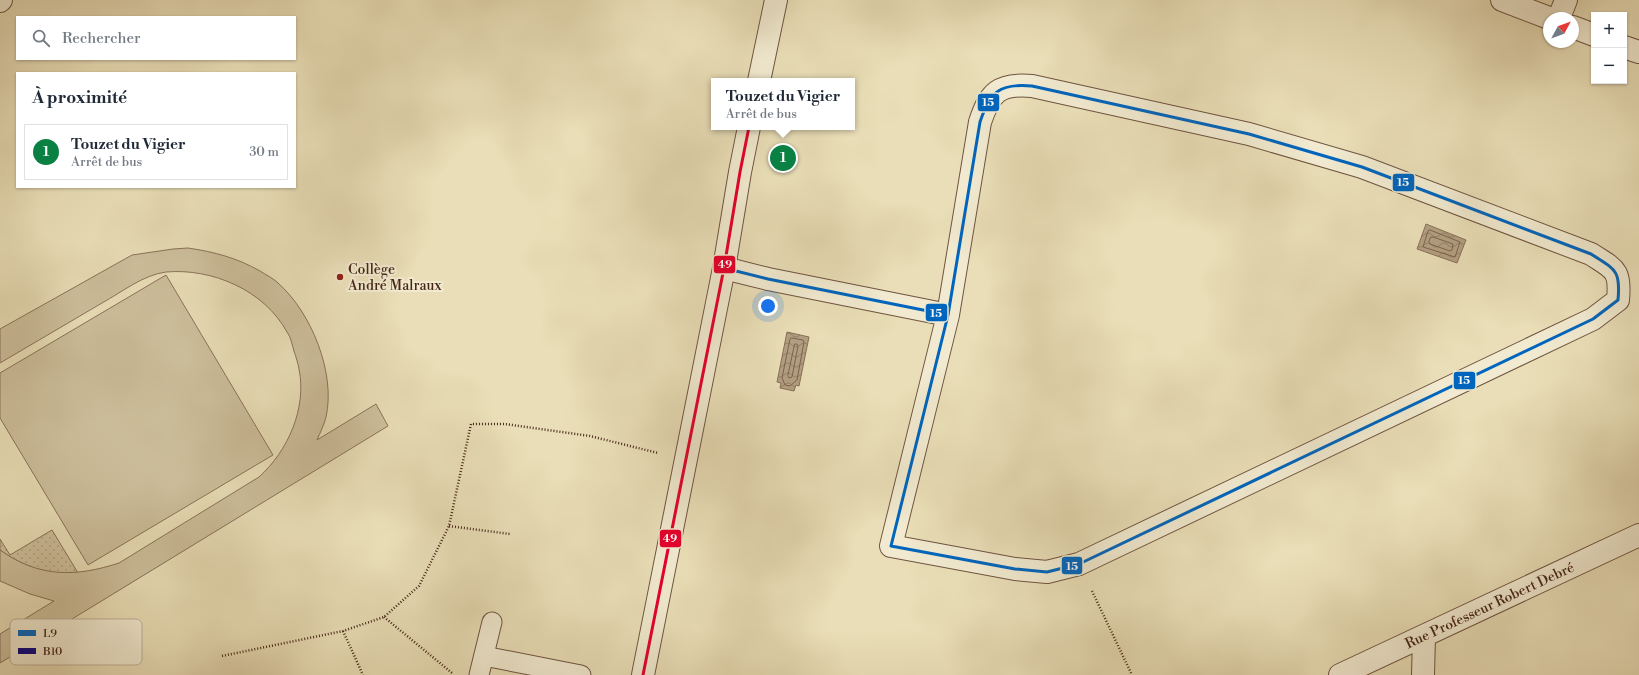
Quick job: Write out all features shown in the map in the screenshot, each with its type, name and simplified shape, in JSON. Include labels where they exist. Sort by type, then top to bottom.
[{"type":"street","points":[[760,78],[776,0]]},
{"type":"street","points":[[1502,0],[1543,16]]},
{"type":"street","points":[[1561,12],[1566,0]]},
{"type":"street","points":[[1579,29],[1591,34]]},
{"type":"street","points":[[1627,48],[1639,52]]},
{"type":"street","points":[[1016,85],[1032,86],[1249,134],[1362,167],[1591,254],[1615,269],[1620,284],[1618,300],[1593,319],[1079,564],[1047,572],[1014,569],[891,546],[948,315],[980,122],[985,107],[992,95],[1002,89],[1016,85]]},
{"type":"street","points":[[643,675],[724,268],[748,130]]},
{"type":"street","points":[[724,268],[768,279],[948,315]]},
{"type":"street","name":"Rue Professeur Robert Debré","points":[[1340,675],[1424,637],[1639,535]]},
{"type":"street","points":[[1423,675],[1424,637]]},
{"type":"lane","points":[[479,675],[492,622]]},
{"type":"lane","points":[[484,656],[581,675]]},
{"type":"path","points":[[222,656],[343,631],[384,617],[419,586],[448,526],[472,424],[505,424],[590,436],[686,460]]},
{"type":"path","points":[[448,526],[510,534]]},
{"type":"path","points":[[1079,564],[1132,675]]},
{"type":"path","points":[[384,617],[454,675]]},
{"type":"path","points":[[343,631],[363,675]]},
{"type":"shaded area","points":[[188,248],[207,251],[243,262],[272,278],[290,295],[301,310],[310,327],[318,344],[324,363],[328,400],[326,417],[317,440],[376,404],[388,426],[72,619],[25,619],[54,601],[30,594],[0,581],[0,550],[29,566],[58,572],[88,571],[119,563],[259,477],[279,455],[293,428],[298,413],[301,384],[298,364],[288,334],[277,317],[265,304],[251,294],[218,278],[201,274],[166,272],[141,280],[0,363],[0,329],[132,255]]},
{"type":"shaded area","points":[[166,275],[273,455],[88,565],[0,418],[0,373]]},
{"type":"shaded area","points":[[52,530],[78,573],[48,572],[33,568],[19,562],[0,550],[0,539],[10,555]]},
{"type":"shaded area","points":[[10,628],[10,657],[0,663],[0,634]]},
{"type":"water","points":[[1426,224],[1466,240],[1457,263],[1417,249]]},
{"type":"water","points":[[787,332],[809,337],[799,386],[796,385],[794,391],[780,388],[781,383],[777,382]]},
{"type":"transit line","name":"15","points":[[724,268],[768,279],[948,315],[891,546],[1015,569],[1047,572],[1079,564],[1593,319],[1618,300],[1619,290],[1617,276],[1614,271],[1591,254],[1362,167],[1249,134],[1032,86],[1021,85],[1004,88],[997,92],[988,103],[980,122],[948,315]]},
{"type":"transit line","name":"49","points":[[643,675],[724,268],[748,130]]},
{"type":"place","name":"Touzet du Vigier","points":[[783,158]]},
{"type":"place","name":"Collège André Malraux","points":[[340,277]]}]
